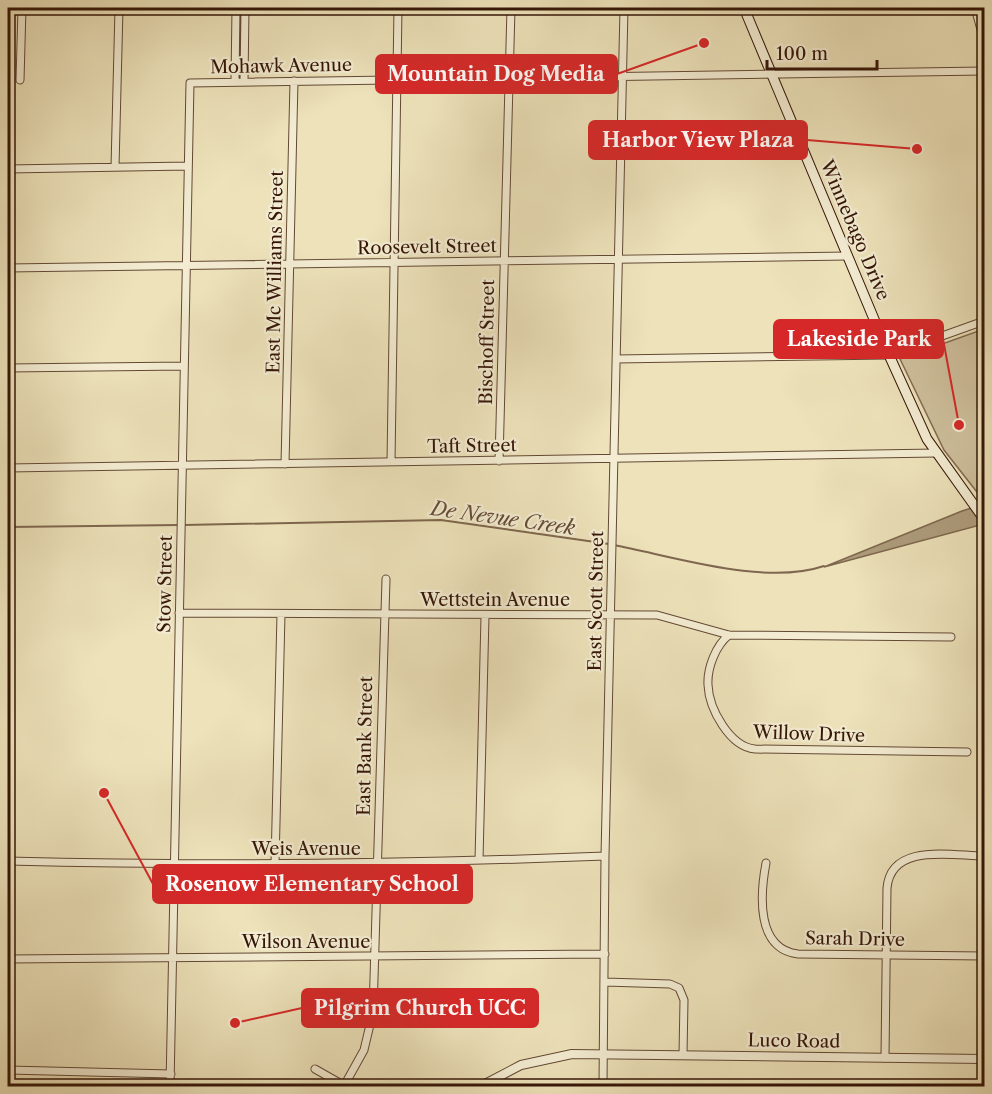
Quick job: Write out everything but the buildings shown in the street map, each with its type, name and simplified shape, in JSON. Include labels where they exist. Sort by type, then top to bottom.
[{"type":"main road","name":"Winnebago Drive","points":[[744,8],[889,355],[927,439],[984,519]]},
{"type":"street","points":[[20,80],[22,8]]},
{"type":"street","points":[[115,167],[119,8]]},
{"type":"street","points":[[235,81],[236,8]]},
{"type":"street","points":[[244,81],[245,8]]},
{"type":"street","points":[[391,462],[399,8]]},
{"type":"street","name":"Bischoff Street","points":[[499,461],[511,8]]},
{"type":"street","name":"East Scott Street","points":[[603,1086],[605,856],[624,8]]},
{"type":"street","points":[[975,8],[984,40]]},
{"type":"street","name":"Mohawk Avenue","points":[[189,83],[622,76],[773,76],[984,71]]},
{"type":"street","name":"East Mc Williams Street","points":[[285,464],[294,81]]},
{"type":"street","name":"Stow Street","points":[[170,1086],[189,83]]},
{"type":"street","points":[[8,168],[188,166]]},
{"type":"street","name":"Roosevelt Street","points":[[8,268],[848,256]]},
{"type":"street","points":[[616,359],[889,355],[984,321]]},
{"type":"street","points":[[8,368],[184,366]]},
{"type":"street","name":"Taft Street","points":[[8,468],[936,453]]},
{"type":"street","name":"East Bank Street","points":[[344,1086],[364,1050],[371,1030],[375,957],[383,615],[386,579]]},
{"type":"street","name":"Wettstein Avenue","points":[[179,613],[484,616],[610,614],[668,616],[729,635],[951,637]]},
{"type":"street","points":[[275,864],[281,614]]},
{"type":"street","points":[[479,860],[484,616]]},
{"type":"street","name":"Willow Drive","points":[[729,635],[717,649],[708,689],[726,731],[740,746],[755,749],[967,752]]},
{"type":"street","points":[[885,1058],[888,885],[891,873],[899,863],[921,855],[984,856]]},
{"type":"street","name":"Weis Avenue","points":[[8,861],[173,865],[377,864],[605,856]]},
{"type":"street","name":"Sarah Drive","points":[[766,863],[763,913],[768,933],[778,947],[798,954],[984,956]]},
{"type":"street","name":"Wilson Avenue","points":[[8,960],[605,954]]},
{"type":"street","points":[[605,982],[668,984],[679,988],[684,1000],[683,1055]]},
{"type":"street","name":"Luco Road","points":[[480,1086],[507,1070],[532,1061],[563,1055],[603,1053],[984,1059]]},
{"type":"street","points":[[315,1069],[344,1086]]},
{"type":"street","points":[[8,1070],[171,1074]]},
{"type":"shaded area","points":[[984,329],[984,501],[944,450],[900,359]]},
{"type":"shaded area","points":[[984,504],[984,524],[824,567],[962,511]]},
{"type":"waterway","name":"De Nevue Creek","points":[[184,525],[441,520],[609,544]]},
{"type":"waterway","name":"De Nevue Creek","points":[[8,527],[179,525]]},
{"type":"waterway","name":"De Nevue Creek","points":[[614,545],[720,568],[748,571],[775,573],[824,566]]},
{"type":"place","name":"Mountain Dog Media","points":[[704,43]]},
{"type":"place","name":"Harbor View Plaza","points":[[917,149]]},
{"type":"place","name":"Lakeside Park","points":[[959,425]]},
{"type":"place","name":"Rosenow Elementary School","points":[[104,793]]},
{"type":"place","name":"Pilgrim Church UCC","points":[[235,1023]]}]
